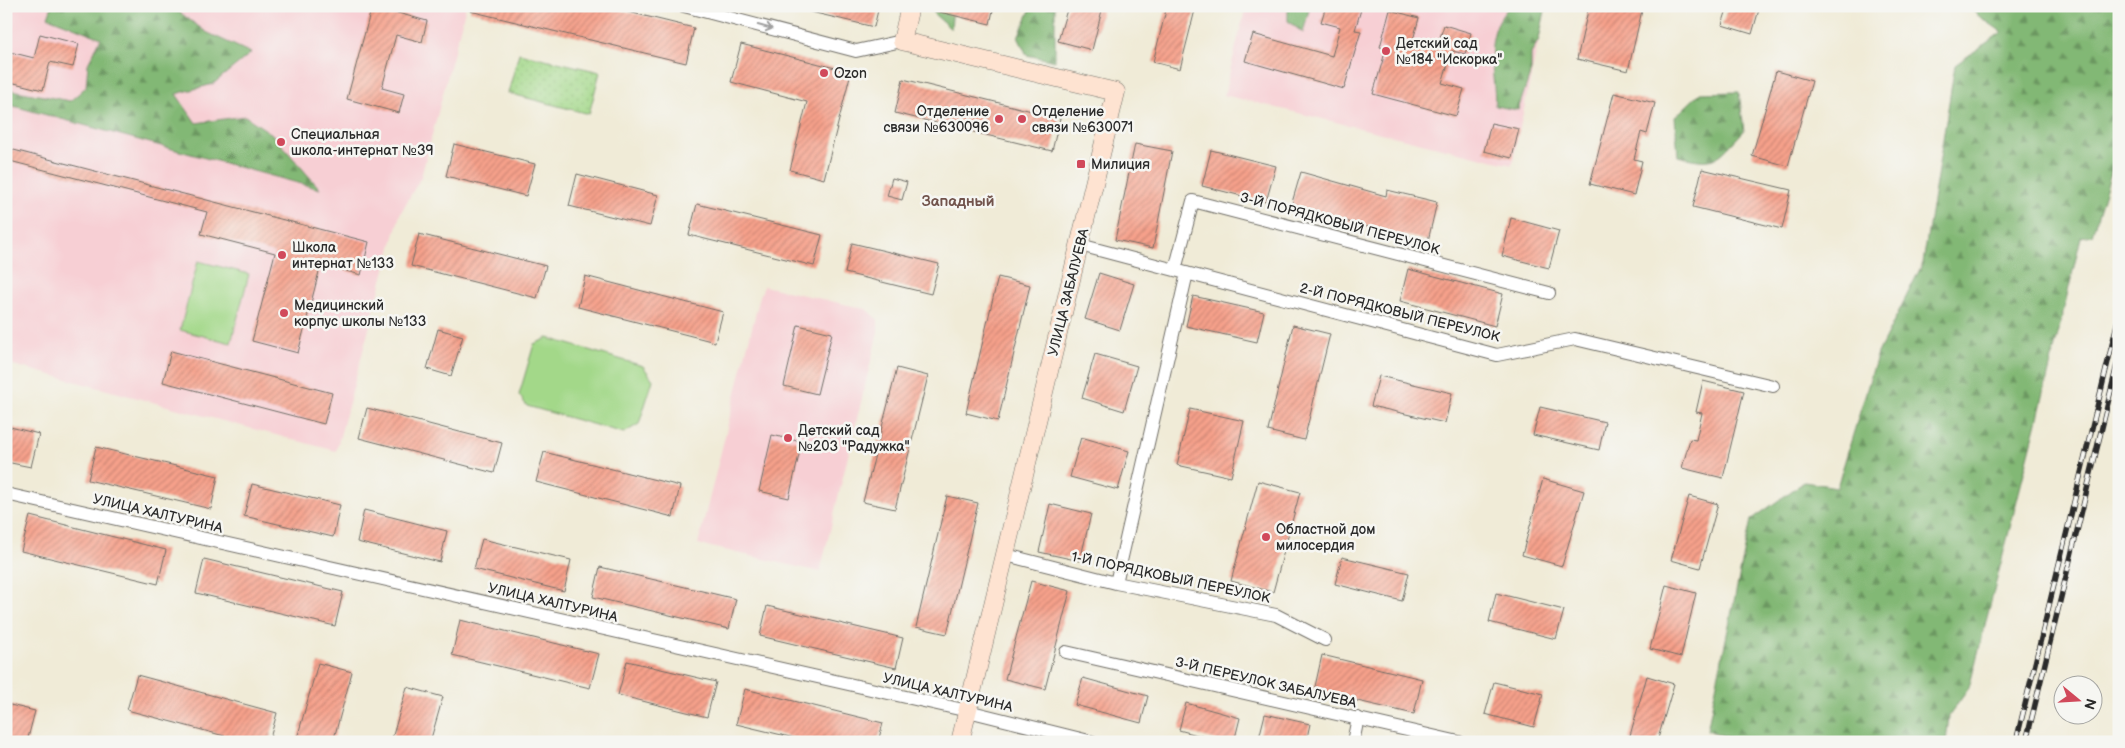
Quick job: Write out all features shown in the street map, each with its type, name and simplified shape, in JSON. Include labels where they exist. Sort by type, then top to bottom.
[{"type":"street","points":[[684,6],[856,51],[902,41],[910,6]]},
{"type":"street","name":"УЛИЦА ЗАБАЛУЕВА","points":[[902,41],[1116,92],[960,742]]},
{"type":"street","name":"3-Й ПОРЯДКОВЫЙ ПЕРЕУЛОК","points":[[1181,271],[1193,200],[1549,293]]},
{"type":"street","name":"2-Й ПОРЯДКОВЫЙ ПЕРЕУЛОК","points":[[1080,245],[1497,355],[1575,339],[1773,386]]},
{"type":"street","points":[[1116,583],[1181,271]]},
{"type":"street","name":"УЛИЦА ХАЛТУРИНА","points":[[6,494],[968,711],[1093,742]]},
{"type":"street","name":"1-Й ПОРЯДКОВЫЙ ПЕРЕУЛОК","points":[[1006,555],[1116,583],[1276,616],[1325,640]]},
{"type":"street","name":"3-Й ПЕРЕУЛОК ЗАБАЛУЕВА","points":[[1066,652],[1459,742]]},
{"type":"street","points":[[1353,742],[1358,718]]},
{"type":"shaded area","points":[[6,6],[466,6],[421,177],[400,214],[336,451],[6,363]]},
{"type":"shaded area","name":"Детский сад №184 \"Искорка\"","points":[[1246,6],[1546,6],[1512,165],[1224,95]]},
{"type":"shaded area","name":"Детский сад №203 \"Радужка\"","points":[[764,286],[866,309],[878,320],[878,332],[820,572],[698,544]]},
{"type":"green space","points":[[52,6],[171,6],[206,32],[251,53],[213,84],[176,94],[196,123],[245,116],[272,134],[320,189],[6,104],[6,89],[70,101],[86,87],[88,64],[101,38],[48,17]]},
{"type":"green space","points":[[933,6],[953,6],[951,29],[934,14]]},
{"type":"green space","points":[[1032,6],[1055,6],[1055,61],[1027,55],[1018,37]]},
{"type":"green space","points":[[1288,6],[1310,6],[1303,33],[1288,21]]},
{"type":"green space","points":[[1510,6],[1546,6],[1539,39],[1531,54],[1531,71],[1518,110],[1495,106],[1494,93],[1492,53],[1495,29],[1501,17]]},
{"type":"green space","points":[[1973,6],[2119,6],[2119,146],[2092,235],[2081,237],[2036,426],[1969,688],[1949,716],[1946,742],[1741,742],[1707,730],[1751,520],[1804,482],[1837,487],[1878,353],[1923,263],[1955,65],[2002,32],[1976,14]]},
{"type":"green space","points":[[519,53],[600,72],[589,114],[508,93]]},
{"type":"green space","points":[[1739,92],[1744,131],[1716,158],[1702,160],[1678,156],[1675,117],[1700,93]]},
{"type":"green space","points":[[198,261],[249,274],[231,343],[180,330]]},
{"type":"green space","points":[[548,338],[643,366],[653,380],[639,424],[624,433],[527,406],[519,395],[534,344]]},
{"type":"building","points":[[372,6],[427,21],[422,42],[396,35],[382,88],[404,94],[399,113],[347,99]]},
{"type":"building","points":[[471,6],[604,6],[694,28],[686,63],[470,11]]},
{"type":"building","points":[[808,6],[879,6],[874,27],[807,11]]},
{"type":"building","points":[[936,6],[994,6],[990,24],[935,11]]},
{"type":"building","points":[[1068,6],[1103,6],[1092,50],[1058,41]]},
{"type":"building","points":[[1167,6],[1196,6],[1180,69],[1153,62]]},
{"type":"building","points":[[1326,6],[1362,6],[1355,30],[1361,31],[1344,89],[1245,61],[1253,34],[1332,56],[1340,27],[1321,22]]},
{"type":"building","points":[[1589,6],[1643,6],[1628,71],[1577,59]]},
{"type":"building","points":[[1728,6],[1760,6],[1752,34],[1722,25]]},
{"type":"building","points":[[1390,10],[1419,18],[1413,40],[1437,47],[1444,25],[1471,33],[1465,54],[1452,51],[1442,83],[1464,89],[1456,116],[1373,94],[1386,49],[1380,47]]},
{"type":"building","points":[[40,34],[79,44],[73,67],[50,62],[43,90],[6,81],[6,51],[34,58]]},
{"type":"building","points":[[741,44],[851,72],[824,179],[790,170],[807,102],[731,82]]},
{"type":"building","points":[[1776,71],[1812,81],[1788,166],[1752,156]]},
{"type":"building","points":[[903,79],[1060,118],[1052,151],[895,113]]},
{"type":"building","points":[[1614,93],[1655,103],[1647,134],[1641,132],[1634,159],[1642,161],[1634,195],[1590,184]]},
{"type":"building","points":[[1491,123],[1519,129],[1512,158],[1484,151]]},
{"type":"building","points":[[454,144],[535,164],[526,196],[446,176]]},
{"type":"building","points":[[1135,144],[1172,151],[1153,248],[1115,240]]},
{"type":"building","name":"Медицинский корпус школы №133","points":[[6,148],[369,242],[361,275],[321,264],[298,353],[252,341],[275,253],[201,234],[207,212],[6,160]]},
{"type":"building","points":[[1211,150],[1276,166],[1266,202],[1202,186]]},
{"type":"building","points":[[1702,169],[1791,190],[1782,229],[1693,207]]},
{"type":"building","points":[[1301,172],[1386,196],[1387,190],[1437,202],[1428,241],[1291,206]]},
{"type":"building","points":[[577,174],[658,195],[650,226],[569,206]]},
{"type":"building","points":[[892,178],[907,182],[902,200],[887,196]]},
{"type":"building","points":[[697,204],[822,235],[814,266],[689,235]]},
{"type":"building","points":[[1511,218],[1559,231],[1549,268],[1502,256]]},
{"type":"building","points":[[419,234],[546,266],[537,298],[411,266]]},
{"type":"building","points":[[852,243],[939,264],[931,294],[845,273]]},
{"type":"building","points":[[1408,269],[1503,294],[1495,326],[1400,301]]},
{"type":"building","points":[[1099,273],[1134,284],[1120,330],[1085,319]]},
{"type":"building","points":[[585,276],[723,312],[715,342],[578,307]]},
{"type":"building","points":[[998,277],[1030,285],[998,421],[966,413]]},
{"type":"building","points":[[1193,296],[1264,312],[1257,342],[1186,326]]},
{"type":"building","points":[[798,325],[832,333],[817,394],[784,386]]},
{"type":"building","points":[[1293,325],[1330,334],[1304,440],[1268,431]]},
{"type":"building","points":[[438,329],[463,336],[451,376],[427,369]]},
{"type":"building","points":[[171,351],[332,393],[324,424],[163,382]]},
{"type":"building","points":[[1095,354],[1137,366],[1124,411],[1082,398]]},
{"type":"building","points":[[897,368],[928,376],[895,509],[863,502]]},
{"type":"building","points":[[1379,376],[1452,393],[1445,423],[1371,406]]},
{"type":"building","points":[[1703,381],[1744,391],[1723,478],[1682,468],[1690,439],[1696,440],[1702,413],[1696,412]]},
{"type":"building","points":[[1540,407],[1605,422],[1599,450],[1533,435]]},
{"type":"building","points":[[367,408],[502,443],[494,473],[359,438]]},
{"type":"building","points":[[1190,409],[1244,421],[1231,477],[1177,465]]},
{"type":"building","points":[[6,426],[39,434],[31,467],[6,462]]},
{"type":"building","points":[[772,435],[802,442],[789,498],[759,491]]},
{"type":"building","points":[[1081,437],[1129,451],[1118,490],[1070,477]]},
{"type":"building","points":[[96,447],[218,476],[211,509],[88,480]]},
{"type":"building","points":[[544,452],[680,486],[673,517],[536,482]]},
{"type":"building","points":[[1543,479],[1584,491],[1562,566],[1522,555]]},
{"type":"building","name":"Областной дом милосердия","points":[[1258,481],[1300,492],[1273,592],[1231,581]]},
{"type":"building","points":[[252,484],[340,505],[333,537],[244,516]]},
{"type":"building","points":[[947,496],[978,503],[947,634],[916,627]]},
{"type":"building","points":[[1689,496],[1718,504],[1700,568],[1671,560]]},
{"type":"building","points":[[1050,504],[1091,514],[1080,561],[1039,552]]},
{"type":"building","points":[[364,510],[447,531],[440,562],[357,542]]},
{"type":"building","points":[[30,516],[166,550],[158,584],[21,551]]},
{"type":"building","points":[[482,539],[571,560],[564,591],[474,569]]},
{"type":"building","points":[[1342,557],[1409,573],[1402,601],[1335,584]]},
{"type":"building","points":[[204,559],[343,592],[335,626],[196,593]]},
{"type":"building","points":[[600,567],[736,599],[729,629],[593,597]]},
{"type":"building","points":[[1031,581],[1070,591],[1045,689],[1005,679]]},
{"type":"building","points":[[1666,585],[1696,593],[1681,657],[1650,649]]},
{"type":"building","points":[[1496,593],[1564,610],[1556,639],[1489,622]]},
{"type":"building","points":[[767,606],[903,638],[896,668],[760,636]]},
{"type":"building","points":[[460,620],[599,654],[590,688],[452,655]]},
{"type":"building","points":[[1322,655],[1422,679],[1414,714],[1314,691]]},
{"type":"building","points":[[627,661],[716,682],[707,717],[618,695]]},
{"type":"building","points":[[318,663],[352,672],[333,742],[296,742]]},
{"type":"building","points":[[137,675],[277,713],[269,742],[247,742],[127,710]]},
{"type":"building","points":[[1647,676],[1674,684],[1657,742],[1639,742],[1629,739]]},
{"type":"building","points":[[1083,678],[1148,696],[1141,723],[1075,705]]},
{"type":"building","points":[[1494,682],[1543,694],[1534,727],[1485,714]]},
{"type":"building","points":[[407,687],[443,697],[430,742],[391,742]]},
{"type":"building","points":[[745,689],[883,723],[878,742],[811,742],[736,724]]},
{"type":"building","points":[[1186,703],[1240,718],[1234,742],[1223,742],[1179,730]]},
{"type":"building","points":[[6,704],[35,711],[27,742],[6,742]]},
{"type":"building","points":[[1265,714],[1310,724],[1306,742],[1258,742]]},
{"type":"railway","points":[[2016,742],[2119,316]]},
{"type":"railway","points":[[2026,742],[2119,357]]},
{"type":"place","name":"Детский сад №184 \"Искорка\"","points":[[1386,51]]},
{"type":"place","name":"Ozon","points":[[824,73]]},
{"type":"place","name":"Отделение связи №630096","points":[[999,119]]},
{"type":"place","name":"Отделение связи №630071","points":[[1022,119]]},
{"type":"place","name":"Специальная школа-интернат №39","points":[[281,142]]},
{"type":"place","name":"Милиция","points":[[1081,164]]},
{"type":"place","name":"Школа интернат №133","points":[[282,255]]},
{"type":"place","name":"Медицинский корпус школы №133","points":[[284,313]]},
{"type":"place","name":"Детский сад №203 \"Радужка\"","points":[[788,438]]},
{"type":"place","name":"Областной дом милосердия","points":[[1266,537]]},
{"type":"district","name":"Западный","points":[[958,201]]}]
